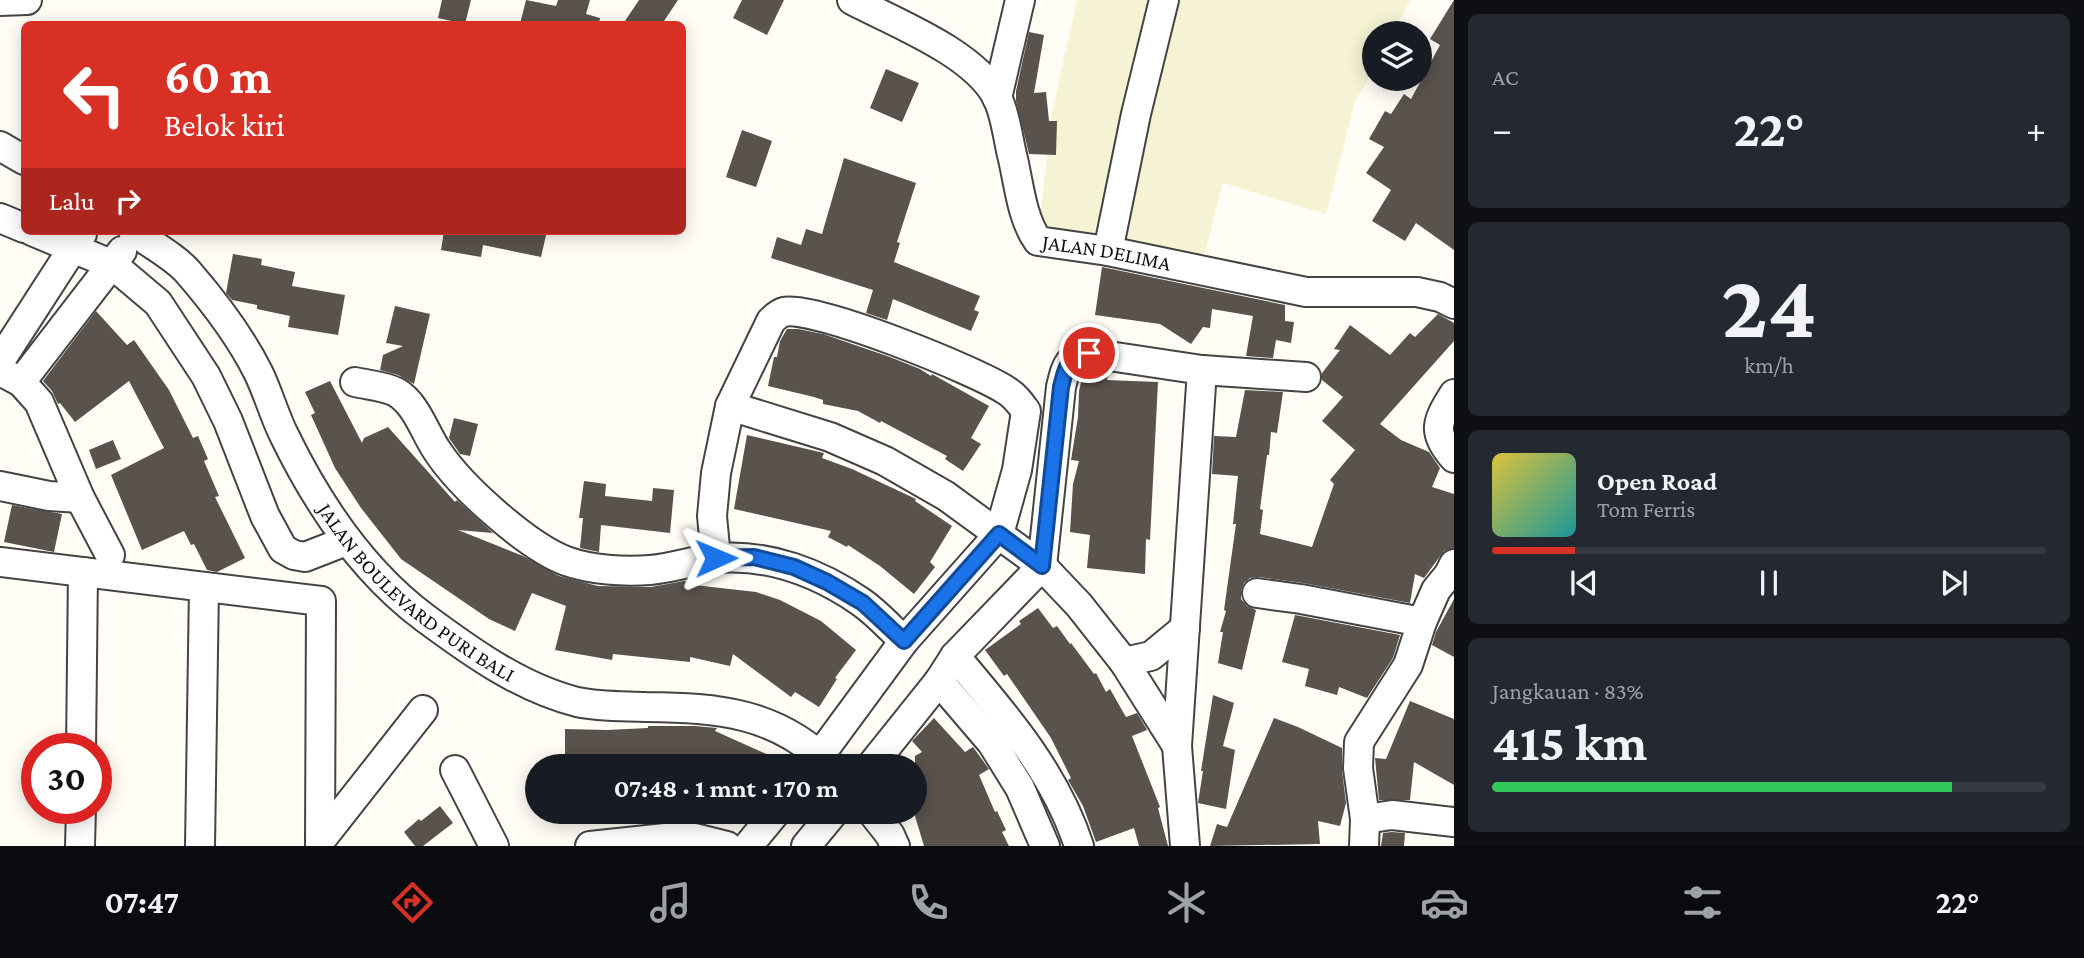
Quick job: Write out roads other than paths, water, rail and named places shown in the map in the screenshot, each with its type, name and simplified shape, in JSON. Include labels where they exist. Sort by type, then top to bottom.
[{"type":"street","points":[[0,1],[27,0]]},
{"type":"street","name":"JALAN DELIMA","points":[[852,0],[959,56],[983,79],[997,98],[1032,233],[1038,241],[1108,251],[1306,292],[1417,292],[1440,297],[1454,304]]},
{"type":"street","points":[[997,98],[1020,0]]},
{"type":"street","points":[[1108,251],[1136,114],[1164,0]]},
{"type":"street","points":[[0,146],[21,158]]},
{"type":"street","points":[[0,218],[21,227]]},
{"type":"street","points":[[55,235],[78,239],[158,303],[206,376],[228,421],[265,516],[282,549],[305,557],[346,541]]},
{"type":"street","points":[[110,555],[80,498],[39,402],[11,376],[113,265],[131,235]]},
{"type":"street","name":"JALAN BOULEVARD PURI BALI","points":[[139,235],[186,269],[226,322],[270,372],[283,433],[299,466],[346,541],[373,571],[423,616],[487,662],[561,697],[598,706],[706,708],[747,715],[787,735],[811,754]]},
{"type":"street","points":[[0,361],[78,239]]},
{"type":"street","points":[[716,558],[712,516],[716,473],[730,406],[771,321],[782,312],[799,312],[862,328],[952,364],[1006,389],[1018,399],[1026,411],[1017,470],[999,534],[904,641],[828,754]]},
{"type":"street","points":[[881,754],[939,681],[955,656],[1042,566],[1061,387],[1066,367],[1076,355],[1089,353],[1202,370],[1306,377]]},
{"type":"street","points":[[1185,846],[1177,746],[1202,370]]},
{"type":"street","points":[[355,382],[396,392],[408,402],[438,453],[461,480],[513,527],[544,550],[567,561],[616,569],[650,570],[716,558],[754,557],[794,567],[827,582],[863,603],[904,641]]},
{"type":"street","points":[[1454,394],[1438,423],[1440,442],[1454,458]]},
{"type":"street","points":[[730,406],[830,437],[885,461],[946,496],[1042,566],[1079,605],[1124,662],[1177,746]]},
{"type":"street","points":[[0,486],[49,496],[80,498]]},
{"type":"street","points":[[0,562],[321,601],[320,843]]},
{"type":"street","points":[[81,733],[83,572]]},
{"type":"street","points":[[1452,572],[1436,590],[1403,674],[1359,741],[1358,768],[1364,833],[1392,815],[1454,822]]},
{"type":"street","points":[[200,846],[204,587]]},
{"type":"street","points":[[1256,593],[1422,622]]},
{"type":"street","points":[[1124,662],[1151,656],[1185,628]]},
{"type":"street","points":[[955,656],[1016,729],[1048,777],[1069,818],[1079,846]]},
{"type":"street","points":[[939,681],[992,743],[1020,788],[1045,846]]},
{"type":"street","points":[[320,843],[423,710]]},
{"type":"street","points":[[455,770],[494,846]]},
{"type":"street","points":[[80,846],[81,824]]},
{"type":"street","points":[[748,846],[766,824]]},
{"type":"street","points":[[806,846],[824,824]]},
{"type":"street","points":[[881,824],[895,846]]},
{"type":"street","points":[[590,846],[675,837],[695,838],[727,846]]}]
